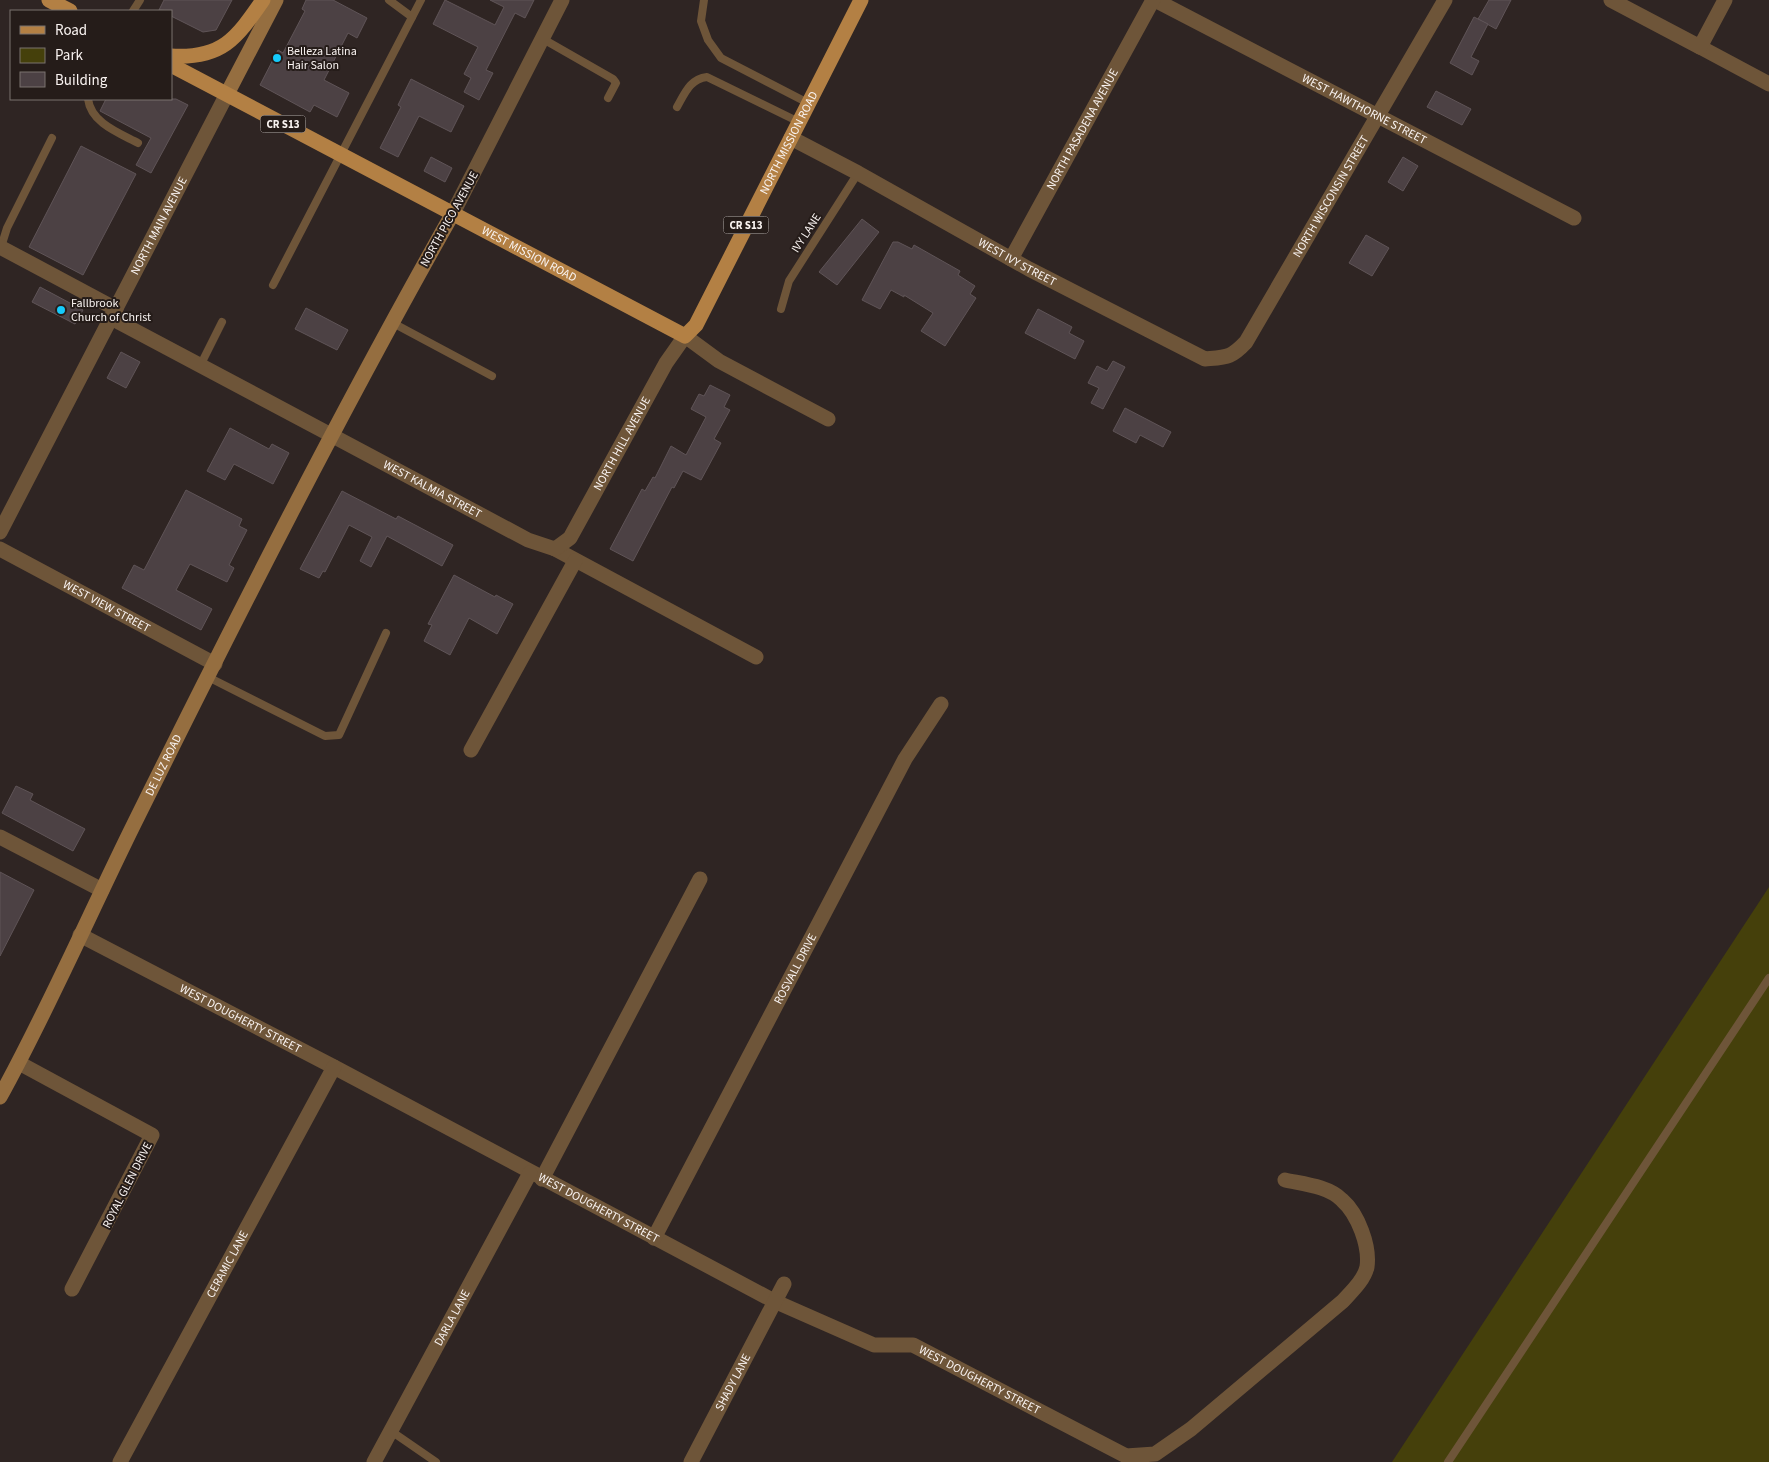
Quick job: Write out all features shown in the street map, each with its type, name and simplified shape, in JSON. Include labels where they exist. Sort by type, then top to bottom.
[{"type":"main road","points":[[49,0],[68,10]]},
{"type":"main road","points":[[172,56],[193,57],[211,53],[240,32],[262,0]]},
{"type":"main road","name":"NORTH MAIN AVENUE","points":[[226,94],[276,0]]},
{"type":"main road","name":"NORTH MISSION ROAD","points":[[684,336],[696,325],[861,0]]},
{"type":"main road","name":"CR S13","points":[[172,65],[226,94]]},
{"type":"main road","name":"WEST MISSION ROAD","points":[[226,94],[684,336]]},
{"type":"main road","name":"NORTH PICO AVENUE","points":[[331,435],[391,322],[453,213]]},
{"type":"main road","name":"DE LUZ ROAD","points":[[0,1097],[18,1064],[211,670],[331,435]]},
{"type":"street","name":"NORTH PICO AVENUE","points":[[453,213],[562,0]]},
{"type":"street","name":"WEST HAWTHORNE STREET","points":[[1154,0],[1574,218]]},
{"type":"street","name":"NORTH PASADENA AVENUE","points":[[1011,259],[1154,0]]},
{"type":"street","name":"NORTH WISCONSIN STREET","points":[[1246,342],[1445,0]]},
{"type":"street","points":[[1611,0],[1769,84]]},
{"type":"street","points":[[1700,47],[1725,0]]},
{"type":"street","name":"NORTH MAIN AVENUE","points":[[0,532],[226,94]]},
{"type":"street","name":"WEST IVY STREET","points":[[791,138],[858,173],[1011,259],[1205,359],[1234,354],[1246,342]]},
{"type":"street","name":"WEST KALMIA STREET","points":[[0,247],[200,366],[528,540],[555,549],[756,656]]},
{"type":"street","name":"WEST MISSION ROAD","points":[[684,336],[718,361],[828,419]]},
{"type":"street","name":"NORTH HILL AVENUE","points":[[555,549],[570,538],[666,364],[684,336]]},
{"type":"street","name":"WEST VIEW STREET","points":[[0,549],[211,670]]},
{"type":"street","points":[[471,750],[575,561]]},
{"type":"street","name":"ROSVALL DRIVE","points":[[654,1238],[905,759],[941,704]]},
{"type":"street","points":[[0,837],[102,890]]},
{"type":"street","name":"DARLA LANE","points":[[374,1462],[536,1176],[700,879]]},
{"type":"street","name":"WEST DOUGHERTY STREET","points":[[80,935],[334,1067],[774,1301],[874,1345],[913,1345],[1126,1456],[1155,1454],[1191,1428],[1343,1301],[1359,1284],[1367,1266],[1364,1240],[1359,1222],[1342,1200],[1322,1189],[1285,1180]]},
{"type":"street","name":"ROYAL GLEN DRIVE","points":[[18,1064],[152,1136],[72,1289]]},
{"type":"street","name":"CERAMIC LANE","points":[[120,1462],[334,1067]]},
{"type":"street","name":"SHADY LANE","points":[[691,1462],[784,1284]]},
{"type":"lane","points":[[389,0],[412,16]]},
{"type":"lane","points":[[273,285],[420,0]]},
{"type":"lane","points":[[704,0],[701,21],[708,40],[722,58],[808,104]]},
{"type":"lane","points":[[543,39],[613,79],[616,83],[608,98]]},
{"type":"lane","points":[[677,107],[689,85],[695,80],[707,77],[799,122]]},
{"type":"lane","points":[[88,100],[89,107],[97,118],[138,143]]},
{"type":"lane","points":[[0,247],[7,228],[52,138]]},
{"type":"lane","name":"IVY LANE","points":[[782,309],[789,281],[858,173]]},
{"type":"lane","points":[[200,366],[222,322]]},
{"type":"lane","points":[[391,322],[492,376]]},
{"type":"lane","points":[[211,670],[325,736],[339,735],[386,634]]},
{"type":"lane","points":[[1448,1462],[1769,978]]},
{"type":"lane","points":[[391,1432],[436,1462]]},
{"type":"green space","points":[[1769,887],[1769,1462],[1392,1462]]},
{"type":"building","points":[[164,0],[232,0],[216,30],[203,32],[172,16],[172,10],[159,10]]},
{"type":"building","points":[[306,0],[333,0],[367,18],[357,38],[348,33],[324,80],[349,93],[337,117],[314,105],[310,112],[260,85],[278,50],[283,53],[305,11],[302,9]]},
{"type":"building","points":[[445,0],[495,25],[504,7],[490,0],[534,0],[525,18],[515,13],[486,70],[493,73],[479,100],[464,92],[471,78],[464,74],[478,47],[433,24]]},
{"type":"building","points":[[1489,0],[1511,0],[1496,29],[1478,19]]},
{"type":"building","points":[[1474,17],[1488,24],[1471,57],[1479,61],[1472,75],[1450,63]]},
{"type":"building","points":[[411,79],[464,106],[451,132],[419,116],[398,157],[380,148],[401,107],[398,105]]},
{"type":"building","points":[[1436,91],[1471,109],[1462,125],[1427,107]]},
{"type":"building","points":[[176,99],[188,105],[151,173],[136,165],[151,138],[100,111],[106,100]]},
{"type":"building","points":[[81,146],[136,174],[83,275],[29,247]]},
{"type":"building","points":[[431,157],[452,168],[445,182],[424,171]]},
{"type":"building","points":[[1403,157],[1418,166],[1403,191],[1388,182]]},
{"type":"building","points":[[862,219],[879,232],[837,285],[819,272]]},
{"type":"building","points":[[1366,235],[1389,248],[1372,276],[1349,263]]},
{"type":"building","points":[[893,242],[898,242],[912,249],[914,245],[960,271],[958,275],[975,286],[970,294],[976,298],[945,346],[921,331],[933,313],[904,295],[904,297],[891,290],[880,309],[862,300]]},
{"type":"building","points":[[40,287],[83,310],[75,324],[32,302]]},
{"type":"building","points":[[306,308],[348,330],[337,350],[295,329]]},
{"type":"building","points":[[1038,309],[1072,327],[1069,333],[1084,341],[1075,359],[1025,333]]},
{"type":"building","points":[[121,352],[140,362],[126,388],[107,378]]},
{"type":"building","points":[[1113,361],[1125,367],[1103,409],[1091,403],[1099,388],[1088,383],[1097,366],[1107,371]]},
{"type":"building","points":[[710,385],[730,395],[724,407],[730,410],[714,439],[721,443],[701,480],[683,471],[674,488],[672,487],[633,561],[610,549],[642,489],[645,491],[653,477],[655,478],[671,446],[686,455],[706,417],[691,409],[699,394],[704,396]]},
{"type":"building","points":[[1125,408],[1171,432],[1163,447],[1140,435],[1136,443],[1113,431]]},
{"type":"building","points":[[230,428],[269,449],[272,444],[289,453],[273,484],[234,464],[225,480],[207,471]]},
{"type":"building","points":[[186,490],[242,519],[239,526],[247,530],[229,565],[234,568],[227,582],[190,564],[176,590],[212,609],[201,630],[122,588],[134,565],[144,570]]},
{"type":"building","points":[[342,491],[396,519],[398,516],[453,545],[442,566],[387,536],[371,567],[360,561],[372,537],[349,525],[325,572],[323,571],[319,578],[300,569]]},
{"type":"building","points":[[454,575],[495,597],[496,595],[513,604],[497,634],[469,618],[450,655],[424,641],[432,625],[428,624]]},
{"type":"building","points":[[16,786],[33,794],[30,800],[85,829],[73,851],[2,813]]},
{"type":"building","points":[[0,872],[34,890],[0,956]]},
{"type":"place","name":"Belleza Latina Hair Salon","points":[[277,58]]},
{"type":"place","name":"Fallbrook Church of Christ","points":[[61,310]]}]
